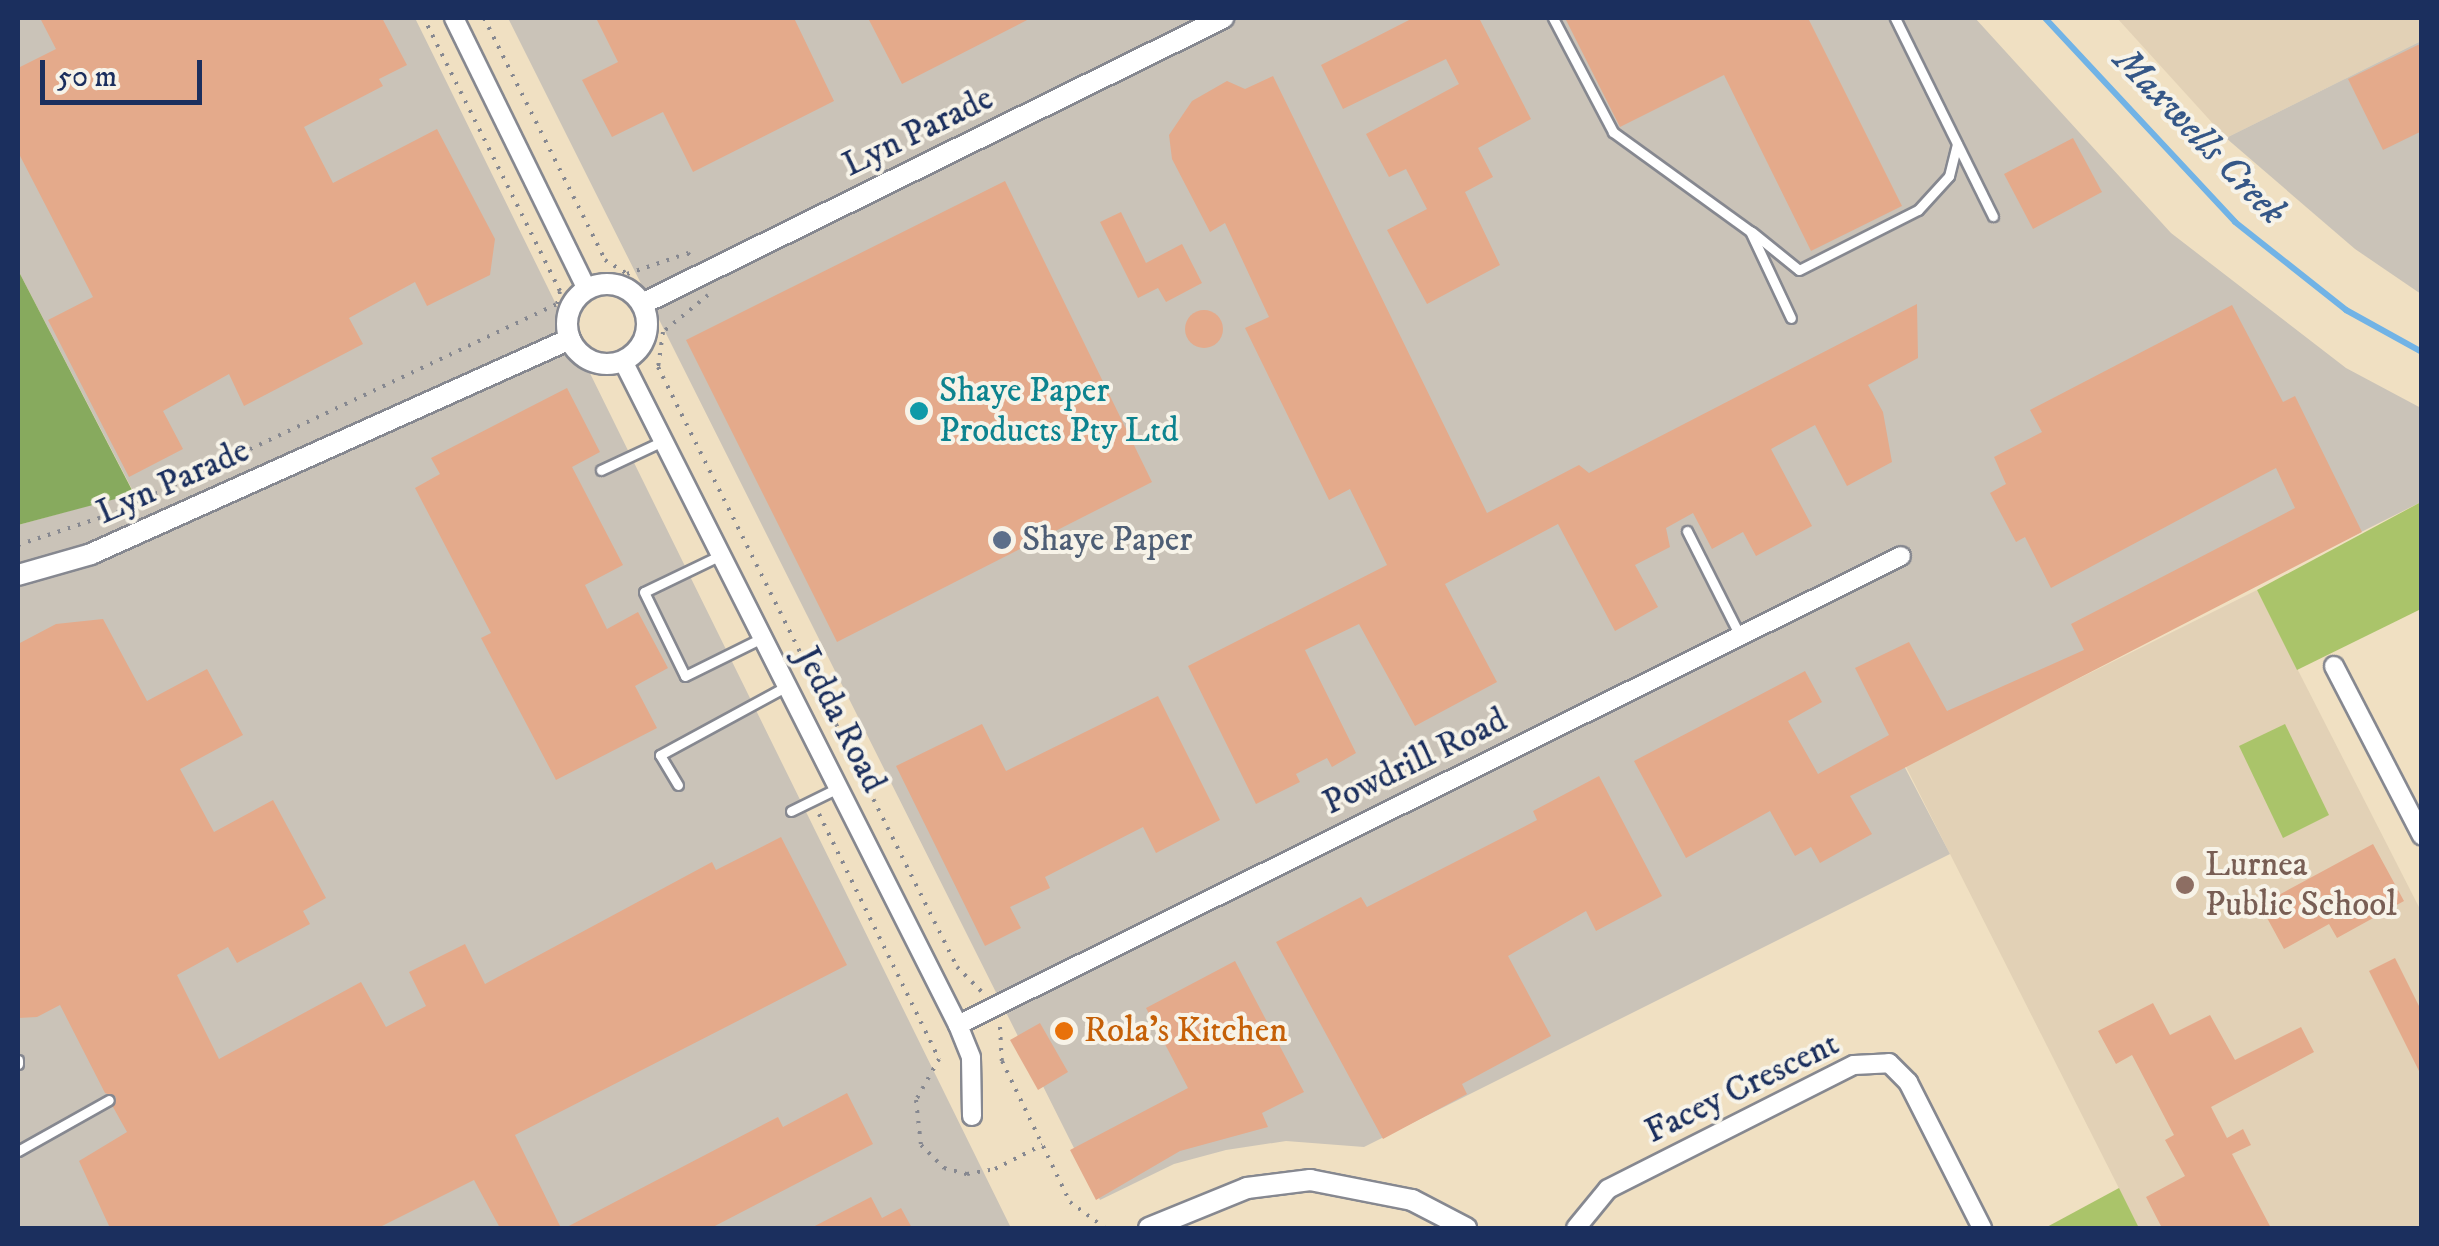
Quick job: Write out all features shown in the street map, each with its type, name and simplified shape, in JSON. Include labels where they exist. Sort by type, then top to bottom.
[{"type":"street","points":[[454,18],[587,289]]},
{"type":"street","name":"Lyn Parade","points":[[642,304],[1222,18]]},
{"type":"street","points":[[623,287],[642,304],[647,330],[623,361],[598,363],[570,339],[571,305],[587,289],[623,287]]},
{"type":"street","name":"Lyn Parade","points":[[18,574],[92,554],[570,339]]},
{"type":"street","name":"Jedda Road","points":[[623,361],[958,1025],[971,1058],[972,1116]]},
{"type":"street","name":"Powdrill Road","points":[[958,1025],[1901,556]]},
{"type":"street","points":[[2334,666],[2422,836]]},
{"type":"street","name":"Facey Crescent","points":[[1576,1228],[1608,1189],[1854,1065],[1889,1063],[1908,1082],[1982,1228]]},
{"type":"street","points":[[1149,1228],[1247,1188],[1310,1180],[1412,1200],[1466,1228]]},
{"type":"lane","points":[[1553,18],[1613,132],[1799,270],[1918,210],[1949,176],[1957,144]]},
{"type":"lane","points":[[1895,18],[1993,216]]},
{"type":"lane","points":[[1750,231],[1791,318]]},
{"type":"lane","points":[[602,470],[663,440]]},
{"type":"lane","points":[[1688,531],[1740,636]]},
{"type":"lane","points":[[721,556],[644,592],[685,676],[762,638]]},
{"type":"lane","points":[[678,785],[660,755],[787,686]]},
{"type":"lane","points":[[792,811],[838,788]]},
{"type":"lane","points":[[18,1151],[109,1100]]},
{"type":"path","points":[[18,545],[118,512],[557,304],[558,286],[424,18]]},
{"type":"path","points":[[484,18],[605,260],[627,274],[688,253]]},
{"type":"path","points":[[710,299],[672,320],[658,368],[957,967],[979,984]]},
{"type":"path","points":[[813,800],[939,1059],[916,1100],[921,1145],[944,1168],[967,1174],[995,1169],[1042,1145]]},
{"type":"path","points":[[1005,1037],[1002,1061],[1070,1202],[1105,1228]]},
{"type":"shaded area","points":[[18,18],[415,18],[1011,1228],[18,1228],[18,525],[134,493],[18,270]]},
{"type":"shaded area","points":[[508,18],[1975,18],[2171,233],[2346,368],[2421,408],[2421,502],[1902,762],[1950,854],[1364,1147],[1286,1141],[1226,1150],[1174,1164],[1100,1200]]},
{"type":"shaded area","points":[[2117,18],[2421,18],[2421,41],[2226,138]]},
{"type":"shaded area","points":[[2421,41],[2421,294],[2355,249],[2226,138]]},
{"type":"shaded area","name":"Lurnea Public School","points":[[2257,590],[2421,911],[2421,1228],[2139,1228],[1905,765]]},
{"type":"green space","points":[[18,270],[134,494],[18,525]]},
{"type":"green space","points":[[2421,502],[2421,609],[2297,670],[2257,590]]},
{"type":"green space","points":[[2285,724],[2329,815],[2283,838],[2239,746]]},
{"type":"green space","points":[[2119,1188],[2139,1228],[2045,1228]]},
{"type":"building","points":[[40,18],[382,18],[407,65],[379,79],[383,86],[304,127],[333,183],[437,129],[495,239],[490,275],[427,306],[415,282],[349,318],[363,344],[244,406],[229,374],[163,411],[183,449],[129,477],[48,320],[93,297],[18,152],[18,68],[56,49]]},
{"type":"building","points":[[596,18],[794,18],[834,101],[693,172],[663,112],[612,137],[582,80],[618,62]]},
{"type":"building","points":[[868,18],[1031,18],[902,84]]},
{"type":"building","points":[[1413,18],[1479,18],[1531,119],[1478,148],[1493,177],[1465,192],[1500,265],[1427,304],[1387,230],[1427,209],[1406,169],[1389,177],[1366,134],[1459,84],[1446,59],[1343,109],[1321,65]]},
{"type":"building","points":[[1565,18],[1808,18],[1902,206],[1811,251],[1724,75],[1620,127]]},
{"type":"building","points":[[2422,43],[2422,131],[2383,150],[2348,79]]},
{"type":"building","points":[[1273,76],[1487,513],[1579,465],[1589,473],[1917,304],[1918,358],[1868,385],[1883,412],[1892,462],[1847,486],[1815,425],[1771,449],[1812,526],[1756,556],[1743,532],[1712,549],[1693,513],[1666,528],[1670,547],[1635,565],[1658,607],[1615,631],[1558,524],[1445,584],[1497,682],[1415,726],[1359,624],[1305,650],[1356,753],[1332,767],[1327,758],[1296,774],[1300,782],[1256,804],[1188,666],[1387,565],[1350,489],[1329,500],[1245,328],[1269,317],[1225,223],[1210,232],[1172,159],[1169,135],[1192,101],[1227,81],[1245,89]]},
{"type":"building","points":[[2073,138],[2102,192],[2033,229],[2004,174]]},
{"type":"building","name":"Shaye Paper Products Pty Ltd","points":[[1005,181],[1152,482],[837,642],[686,340]]},
{"type":"building","points":[[1121,212],[1146,263],[1182,244],[1202,283],[1166,302],[1158,288],[1138,298],[1100,222]]},
{"type":"building","points":[[2232,305],[2283,402],[2295,396],[2362,532],[1850,796],[1872,834],[1820,863],[1811,847],[1795,856],[1770,811],[1686,858],[1634,761],[1805,671],[1822,702],[1788,721],[1818,774],[1889,735],[1855,668],[1909,642],[1947,711],[2084,650],[2071,624],[2295,508],[2276,468],[2051,588],[2025,537],[2016,542],[1990,493],[2006,484],[1994,457],[2042,432],[2030,410]]},
{"type":"building","points":[[1204,310],[1217,316],[1223,329],[1217,342],[1204,348],[1191,342],[1185,329],[1191,316]]},
{"type":"building","points":[[567,388],[600,452],[572,467],[623,565],[585,585],[607,629],[638,612],[668,668],[635,686],[657,728],[556,780],[481,638],[491,633],[415,488],[440,474],[431,458]]},
{"type":"building","points":[[103,619],[147,701],[207,669],[243,735],[180,769],[214,832],[273,800],[326,898],[303,911],[310,924],[237,963],[228,947],[177,975],[219,1059],[361,982],[386,1027],[426,1006],[409,972],[465,944],[485,984],[712,862],[716,870],[781,837],[847,965],[515,1135],[561,1228],[500,1228],[474,1180],[378,1228],[110,1228],[79,1161],[127,1132],[113,1107],[116,1097],[105,1093],[60,1005],[37,1017],[18,1018],[18,644],[56,624]]},
{"type":"building","points":[[1158,696],[1220,820],[1156,853],[1143,827],[1045,877],[1050,888],[1010,907],[1021,928],[985,946],[896,766],[982,724],[1006,771]]},
{"type":"building","points":[[1599,776],[1662,896],[1596,931],[1586,911],[1508,956],[1551,1036],[1462,1084],[1467,1094],[1383,1139],[1276,942],[1361,897],[1367,907],[1537,820],[1533,811]]},
{"type":"building","points":[[2373,844],[2404,901],[2337,938],[2329,924],[2284,949],[2260,905]]},
{"type":"building","points":[[2395,958],[2422,1012],[2422,1077],[2369,971]]},
{"type":"building","points":[[1235,961],[1304,1092],[1262,1113],[1268,1127],[1180,1151],[1096,1200],[1070,1150],[1188,1088],[1146,1008]]},
{"type":"building","points":[[2153,1003],[2170,1035],[2210,1015],[2235,1060],[2301,1027],[2314,1052],[2211,1107],[2227,1138],[2243,1129],[2251,1145],[2232,1154],[2271,1228],[2162,1228],[2146,1197],[2185,1176],[2165,1140],[2174,1135],[2132,1055],[2116,1064],[2098,1031]]},
{"type":"building","points":[[1040,1023],[1068,1072],[1038,1090],[1010,1040]]},
{"type":"building","points":[[847,1093],[873,1144],[711,1228],[565,1228],[778,1117],[783,1127]]},
{"type":"building","points":[[871,1197],[882,1218],[901,1208],[912,1228],[811,1228]]},
{"type":"waterway","name":"Maxwells Creek","points":[[2045,18],[2235,222],[2346,310],[2422,352]]},
{"type":"place","name":"Shaye Paper Products Pty Ltd","points":[[919,411]]},
{"type":"place","name":"Shaye Paper","points":[[1002,540]]},
{"type":"place","name":"Lurnea Public School","points":[[2185,885]]},
{"type":"place","name":"Rola's Kitchen","points":[[1064,1031]]}]
